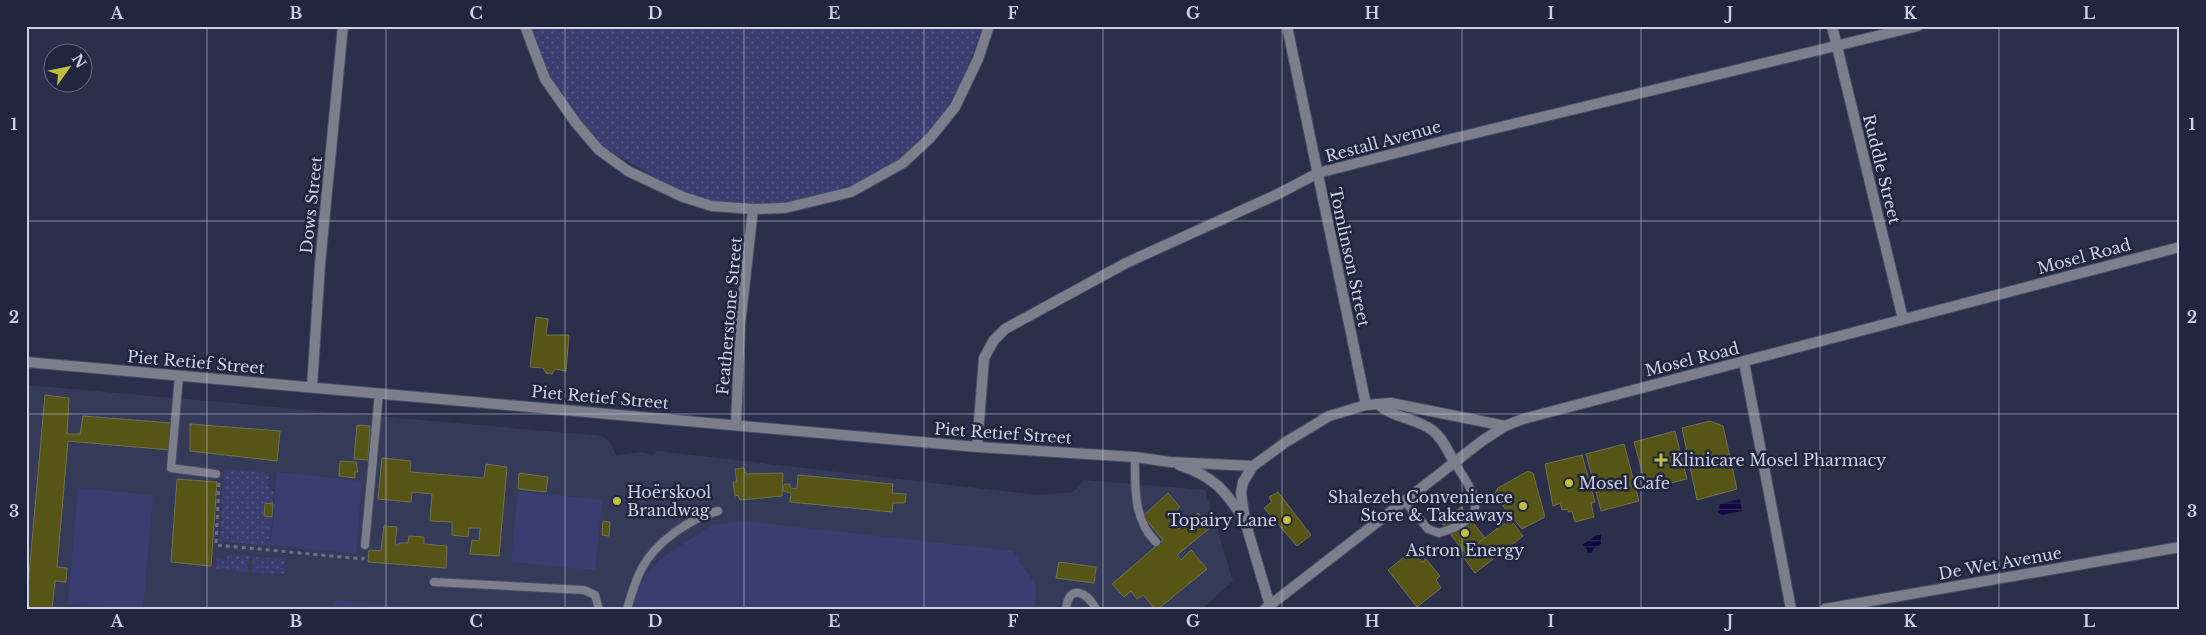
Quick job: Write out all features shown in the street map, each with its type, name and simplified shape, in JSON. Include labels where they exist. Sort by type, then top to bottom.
[{"type":"street","name":"Dows Street","points":[[312,387],[320,264],[343,26]]},
{"type":"street","points":[[526,26],[544,79],[576,123],[599,150],[628,171],[683,197],[712,206],[753,210],[785,208],[851,192],[903,164],[930,138],[955,107],[978,59],[989,26]]},
{"type":"street","name":"Tomlinson Street","points":[[1287,26],[1366,405]]},
{"type":"street","name":"Ruddle Street","points":[[1832,26],[1903,319]]},
{"type":"street","name":"Restall Avenue","points":[[977,447],[984,358],[994,340],[1005,330],[1126,263],[1278,194],[1318,173],[1464,135],[1918,26]]},
{"type":"street","name":"Featherstone Street","points":[[736,425],[740,325],[753,210]]},
{"type":"street","name":"Mosel Road","points":[[1269,607],[1482,440],[1505,426],[1549,412],[2180,247]]},
{"type":"street","name":"Piet Retief Street","points":[[26,362],[977,447],[1135,457],[1170,462],[1253,466]]},
{"type":"street","points":[[1744,362],[1791,609]]},
{"type":"street","name":"Piet Retief Street","points":[[1269,607],[1245,521],[1241,493],[1243,482],[1253,466],[1286,442],[1330,416],[1366,405],[1391,403],[1505,426]]},
{"type":"street","points":[[1378,404],[1388,411],[1432,429],[1438,435],[1454,462]]},
{"type":"street","name":"Piet Retief Street","points":[[1170,462],[1203,476],[1218,486],[1228,494],[1245,521]]},
{"type":"street","name":"De Wet Avenue","points":[[1824,609],[2180,547]]},
{"type":"lane","points":[[179,376],[171,468],[216,474]]},
{"type":"lane","points":[[365,545],[379,393]]},
{"type":"lane","points":[[1135,457],[1135,494],[1139,511],[1145,528],[1156,542]]},
{"type":"lane","points":[[1404,500],[1428,528],[1439,533],[1461,525],[1473,516],[1477,510],[1476,502],[1470,486],[1454,462]]},
{"type":"lane","points":[[627,609],[642,567],[653,553],[666,540],[685,526],[705,514],[718,510]]},
{"type":"lane","points":[[434,582],[584,590],[595,595],[599,609]]},
{"type":"lane","points":[[1066,609],[1071,596],[1076,593],[1082,593],[1089,597],[1096,609]]},
{"type":"path","points":[[216,474],[219,477],[220,494],[216,545],[363,559],[365,545]]},
{"type":"shaded area","points":[[521,26],[983,26],[953,107],[909,166],[851,193],[783,212],[713,210],[585,137],[542,84]]},
{"type":"shaded area","name":"Hoërskool Brandwag","points":[[26,385],[602,436],[610,442],[616,455],[643,452],[653,455],[657,451],[1038,495],[1073,492],[1084,480],[1205,490],[1233,581],[1202,609],[26,609]]},
{"type":"shaded area","points":[[224,469],[269,473],[268,487],[274,491],[273,503],[264,503],[263,517],[272,518],[270,546],[220,541]]},
{"type":"shaded area","points":[[277,472],[362,481],[356,554],[271,545]]},
{"type":"shaded area","points":[[78,488],[153,495],[143,609],[68,604]]},
{"type":"shaded area","points":[[518,491],[602,500],[595,570],[511,562]]},
{"type":"shaded area","points":[[1740,499],[1742,511],[1722,515],[1718,512],[1720,504]]},
{"type":"shaded area","points":[[744,521],[1012,551],[1036,585],[1035,609],[631,609],[634,594],[645,576],[659,560],[712,525]]},
{"type":"shaded area","points":[[1597,535],[1601,535],[1601,544],[1593,549],[1592,553],[1587,553],[1587,549],[1582,545]]},
{"type":"shaded area","points":[[228,555],[249,556],[247,572],[216,569],[217,558],[227,560]]},
{"type":"shaded area","points":[[253,557],[286,559],[285,574],[252,572]]},
{"type":"shaded area","points":[[334,600],[434,609],[333,609]]},
{"type":"building","points":[[536,317],[548,319],[546,335],[569,335],[566,371],[555,369],[552,374],[546,373],[543,368],[530,367]]},
{"type":"building","points":[[45,395],[69,398],[67,434],[80,434],[83,416],[172,423],[170,450],[68,441],[57,567],[67,568],[66,582],[55,581],[52,609],[26,609]]},
{"type":"building","points":[[1710,421],[1723,426],[1737,489],[1697,500],[1682,428]]},
{"type":"building","points":[[190,424],[280,431],[277,461],[190,451]]},
{"type":"building","points":[[357,425],[370,426],[368,460],[354,459]]},
{"type":"building","name":"Klinicare Mosel Pharmacy","points":[[1675,431],[1687,479],[1647,489],[1634,442]]},
{"type":"building","points":[[1624,444],[1639,501],[1601,511],[1586,454]]},
{"type":"building","name":"Mosel Cafe","points":[[1582,455],[1595,502],[1591,503],[1594,517],[1575,522],[1572,511],[1568,512],[1568,509],[1562,510],[1560,503],[1553,506],[1545,464]]},
{"type":"building","points":[[382,458],[411,461],[410,472],[484,478],[486,464],[507,467],[499,556],[470,554],[472,540],[479,541],[480,528],[469,528],[468,537],[452,535],[452,522],[430,521],[432,494],[412,492],[411,502],[378,499]]},
{"type":"building","points":[[340,461],[356,462],[358,472],[355,472],[355,478],[339,476]]},
{"type":"building","points":[[744,468],[746,474],[783,473],[782,496],[740,500],[738,495],[735,496],[733,482],[737,482],[735,469]]},
{"type":"building","name":"Shalezeh Convenience Store & Takeaways","points":[[1528,471],[1533,473],[1545,517],[1522,529],[1494,495],[1498,488]]},
{"type":"building","points":[[519,473],[548,477],[546,492],[518,489]]},
{"type":"building","points":[[798,475],[893,484],[892,493],[906,494],[905,503],[893,503],[892,512],[790,502],[791,493],[783,491],[784,484],[790,484],[790,488],[797,489]]},
{"type":"building","points":[[177,479],[217,482],[211,566],[171,562]]},
{"type":"building","name":"Topairy Lane","points":[[1278,492],[1311,535],[1297,546],[1264,508],[1272,502],[1269,497]]},
{"type":"building","points":[[1168,493],[1180,507],[1169,518],[1179,529],[1198,513],[1211,527],[1177,555],[1181,560],[1191,550],[1207,569],[1158,609],[1155,609],[1143,595],[1137,599],[1131,591],[1124,597],[1112,584],[1163,540],[1143,516]]},
{"type":"building","points":[[265,503],[273,504],[272,517],[264,516]]},
{"type":"building","points":[[1461,507],[1485,538],[1465,553],[1441,522]]},
{"type":"building","points":[[1510,519],[1523,536],[1475,573],[1462,555]]},
{"type":"building","points":[[603,521],[610,522],[609,536],[602,535]]},
{"type":"building","points":[[384,526],[397,527],[395,545],[408,543],[409,536],[424,537],[424,544],[447,546],[446,568],[368,562],[369,550],[381,551]]},
{"type":"building","points":[[1413,550],[1422,562],[1426,559],[1440,576],[1436,580],[1441,588],[1417,607],[1388,570]]},
{"type":"building","points":[[1059,562],[1096,567],[1094,583],[1056,578]]},
{"type":"place","name":"Klinicare Mosel Pharmacy","points":[[1661,460]]},
{"type":"place","name":"Mosel Cafe","points":[[1569,483]]},
{"type":"place","name":"Hoërskool Brandwag","points":[[617,501]]},
{"type":"place","name":"Shalezeh Convenience Store & Takeaways","points":[[1523,506]]},
{"type":"place","name":"Topairy Lane","points":[[1287,520]]},
{"type":"place","name":"Astron Energy","points":[[1465,533]]}]
